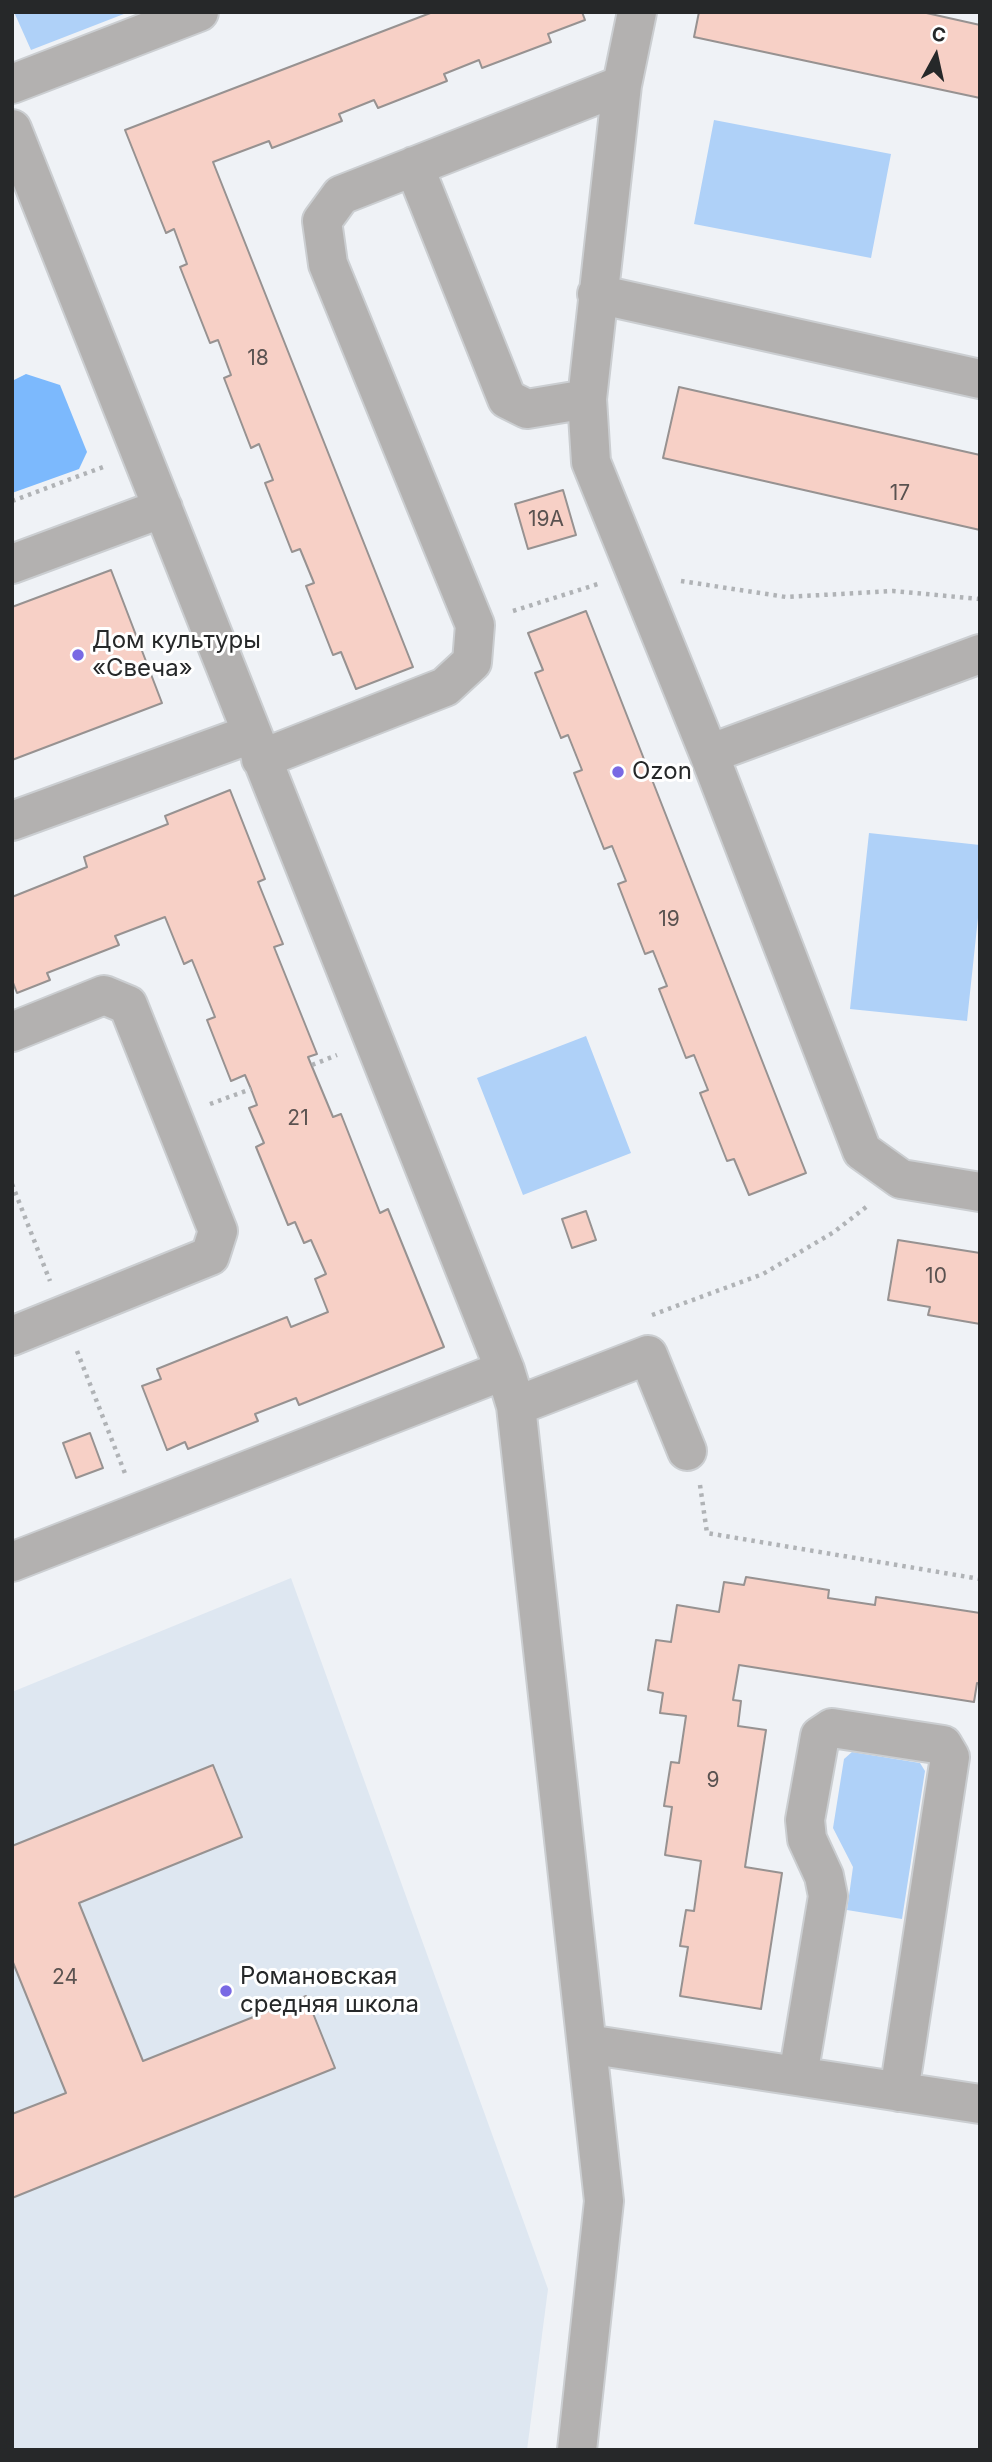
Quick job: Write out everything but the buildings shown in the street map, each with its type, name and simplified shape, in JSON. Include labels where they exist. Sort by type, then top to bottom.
[{"type":"street","points":[[12,84],[200,12]]},
{"type":"street","points":[[636,12],[622,85],[597,294],[587,399],[591,462],[709,754],[862,1151],[901,1179],[980,1192]]},
{"type":"street","points":[[12,821],[444,687],[472,662],[475,625],[328,264],[322,221],[341,195],[622,85]]},
{"type":"street","points":[[12,130],[505,1370],[516,1406],[604,2201],[577,2450]]},
{"type":"street","points":[[414,166],[507,398],[527,409],[587,399]]},
{"type":"street","points":[[597,294],[980,379]]},
{"type":"street","points":[[12,564],[163,508]]},
{"type":"street","points":[[709,754],[980,654]]},
{"type":"street","points":[[12,1032],[104,995],[128,1005],[218,1231],[210,1256],[12,1336]]},
{"type":"street","points":[[516,1406],[648,1355],[687,1451]]},
{"type":"street","points":[[12,1562],[505,1370]]},
{"type":"street","points":[[798,2076],[828,1896],[824,1876],[807,1839],[805,1821],[820,1736],[832,1728],[943,1745],[950,1757],[899,2092]]},
{"type":"street","points":[[587,2044],[980,2104]]},
{"type":"path","points":[[12,500],[111,464]]},
{"type":"path","points":[[517,609],[635,573],[786,597],[893,592],[980,599]]},
{"type":"path","points":[[312,1065],[342,1053]]},
{"type":"path","points":[[648,1317],[764,1274],[834,1232],[901,1179]]},
{"type":"path","points":[[12,1184],[140,1512]]},
{"type":"path","points":[[687,1451],[699,1479],[707,1533],[980,1579]]},
{"type":"shaded area","points":[[14,12],[129,12],[31,50]]},
{"type":"shaded area","points":[[714,120],[891,154],[871,258],[694,224]]},
{"type":"shaded area","points":[[26,374],[60,385],[87,452],[79,469],[12,493],[12,381]]},
{"type":"shaded area","points":[[869,833],[980,845],[980,899],[967,1021],[850,1009]]},
{"type":"shaded area","points":[[586,1036],[631,1153],[523,1195],[477,1078]]},
{"type":"shaded area","name":"Романовская средняя школа","points":[[291,1578],[548,2289],[527,2450],[12,2450],[12,1692]]},
{"type":"shaded area","points":[[852,1752],[920,1763],[925,1771],[902,1919],[847,1910],[853,1867],[833,1828],[844,1759]]},
{"type":"place","name":"Дом культуры «Свеча»","points":[[78,655]]},
{"type":"place","name":"Ozon","points":[[618,772]]},
{"type":"place","name":"Романовская средняя школа","points":[[226,1991]]}]
